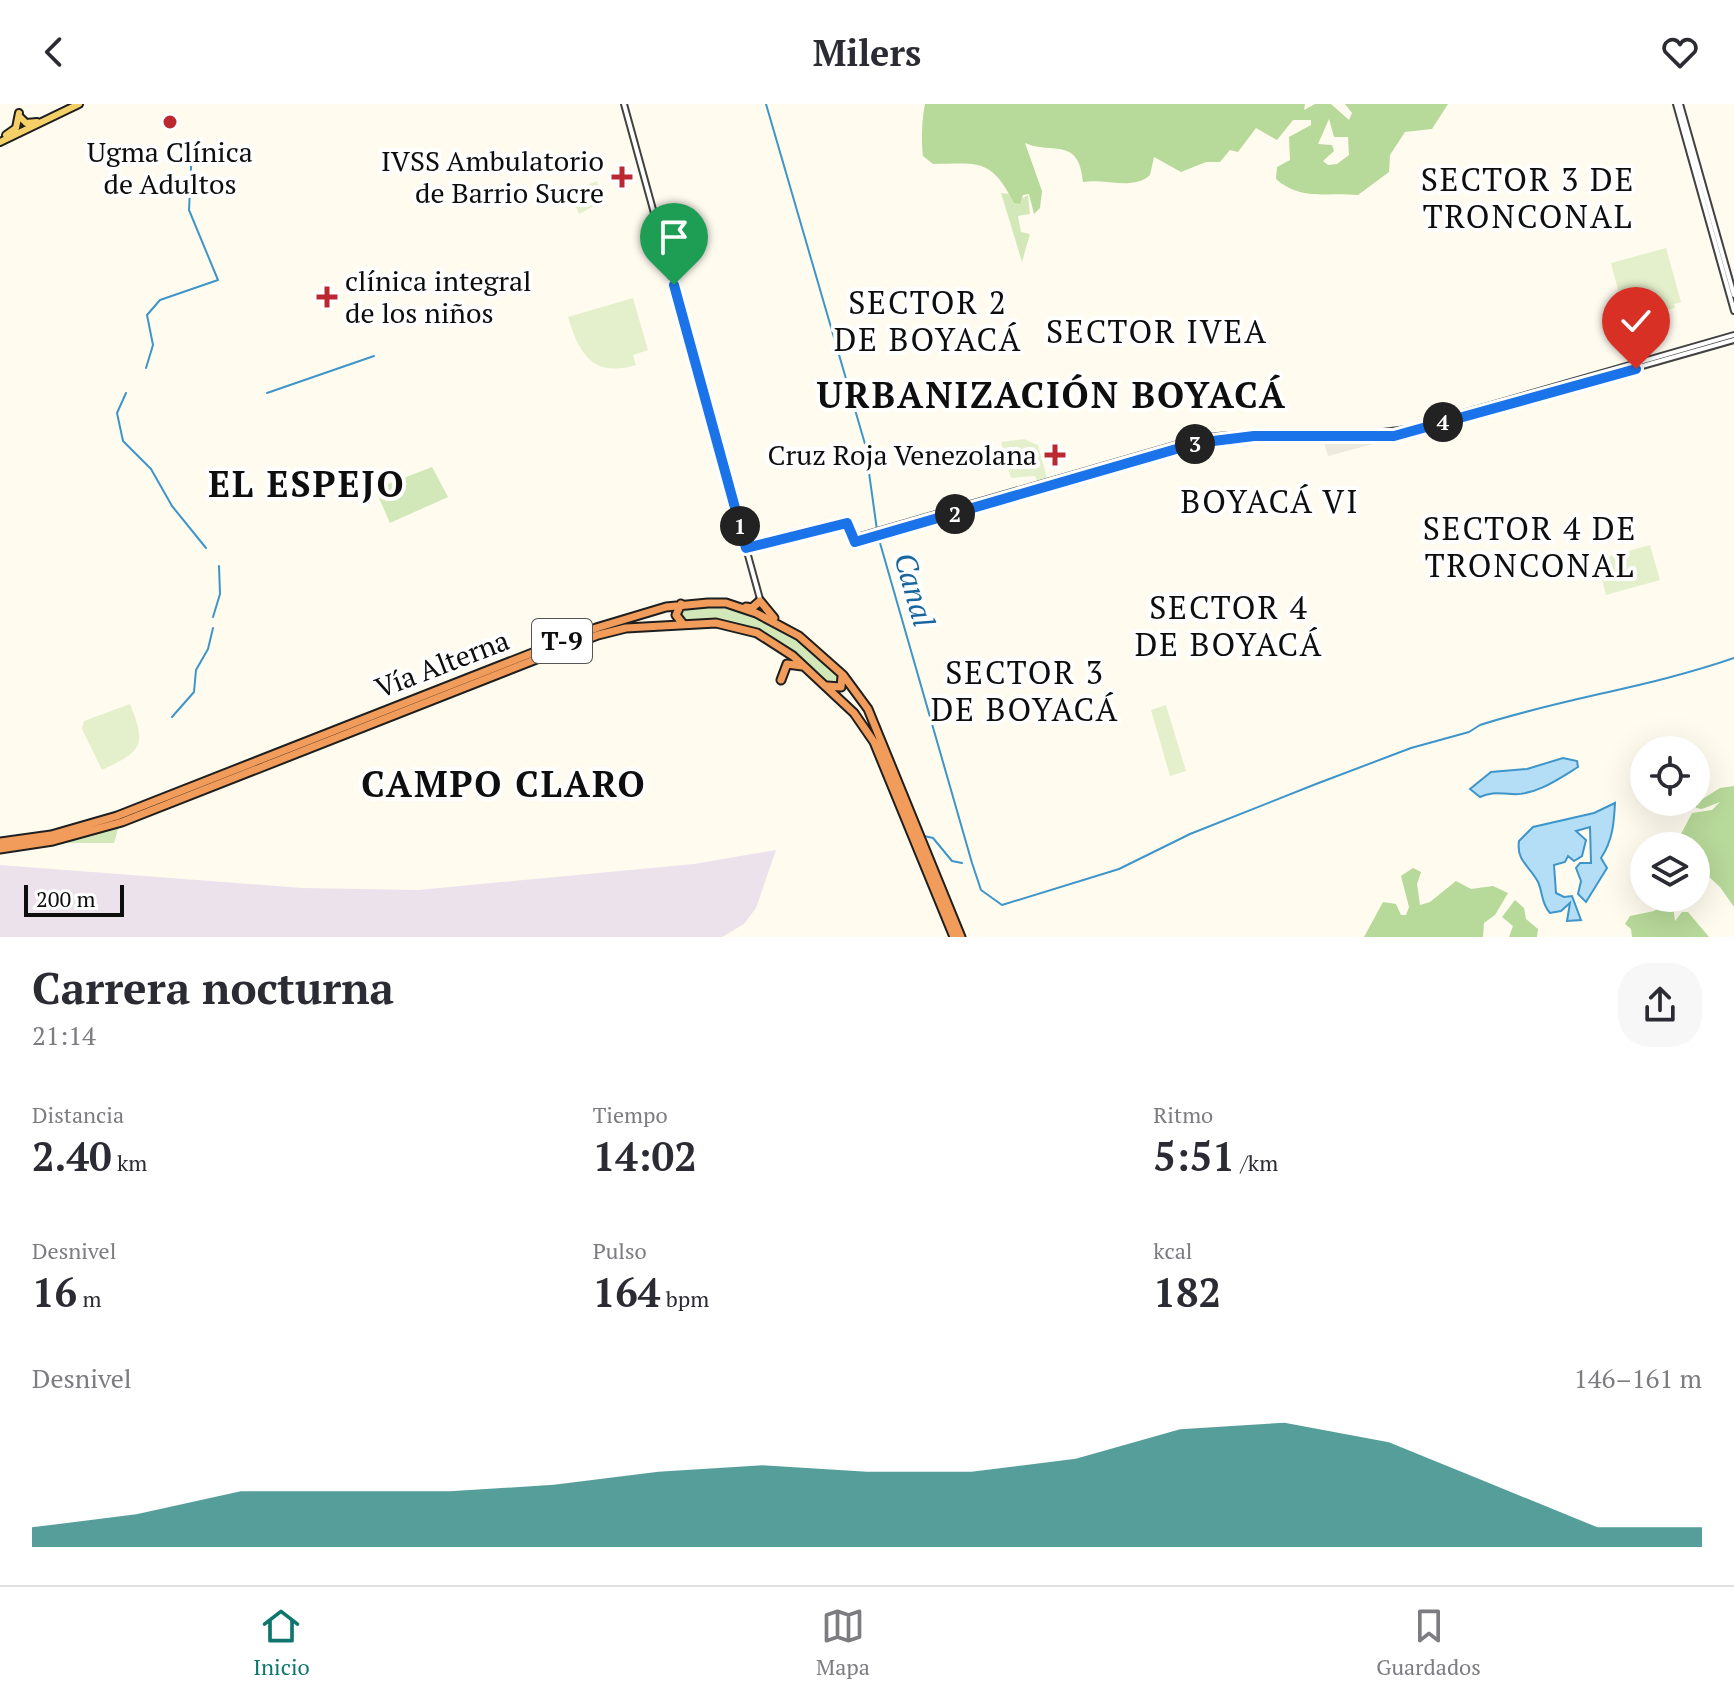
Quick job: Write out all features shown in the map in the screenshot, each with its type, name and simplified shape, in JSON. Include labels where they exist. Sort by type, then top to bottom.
[{"type":"highway","points":[[736,607],[752,608],[760,601],[782,624]]},
{"type":"highway","name":"Vía Alterna","points":[[0,842],[51,835],[117,816],[596,628],[681,604],[726,603],[782,624],[838,671],[868,709],[961,937]]},
{"type":"highway","points":[[681,604],[676,615],[683,624]]},
{"type":"highway","name":"Vía Alterna","points":[[0,849],[53,841],[122,822],[598,635],[626,628],[716,623],[747,629],[775,643],[806,667],[854,713],[874,742],[954,937]]},
{"type":"highway","points":[[781,680],[787,664],[806,667]]},
{"type":"highway","points":[[825,685],[832,689],[841,687],[843,682],[838,671]]},
{"type":"main road","points":[[19,104],[23,131]]},
{"type":"main road","points":[[0,140],[79,104]]},
{"type":"main road","points":[[20,115],[29,124],[57,115]]},
{"type":"main road","points":[[0,140],[14,131],[20,115]]},
{"type":"street","points":[[624,104],[760,601]]},
{"type":"street","points":[[1678,104],[1734,295]]},
{"type":"street","points":[[1678,104],[1734,311]]},
{"type":"street","points":[[746,548],[847,523],[854,540],[1197,443],[1254,436],[1394,436],[1734,338]]},
{"type":"shaded area","points":[[1323,439],[1388,440],[1328,456]]},
{"type":"shaded area","points":[[776,850],[756,908],[744,924],[722,937],[0,937],[0,865],[302,888],[418,890],[694,864]]},
{"type":"green space","points":[[925,104],[1305,104],[1304,110],[1315,104],[1331,104],[1349,120],[1352,113],[1345,104],[1448,104],[1432,129],[1405,132],[1390,155],[1389,172],[1358,195],[1305,193],[1276,179],[1277,167],[1290,160],[1289,137],[1311,125],[1311,120],[1293,120],[1277,140],[1256,128],[1238,152],[1230,150],[1220,162],[1206,162],[1181,172],[1154,157],[1150,175],[1143,180],[1127,183],[1083,182],[1081,168],[1070,153],[1025,143],[1042,191],[1040,208],[1034,214],[1029,194],[1023,195],[1020,204],[1014,203],[990,170],[973,164],[933,164],[923,156]],"holes":[[[1329,119],[1334,137],[1348,137],[1349,155],[1337,164],[1328,165],[1323,161],[1334,151],[1332,145],[1318,144]]]},
{"type":"green space","points":[[597,181],[603,201],[579,214],[570,192]]},
{"type":"green space","points":[[1001,193],[1009,194],[1014,203],[1028,195],[1030,214],[1018,216],[1021,232],[1030,234],[1022,262]]},
{"type":"green space","points":[[1666,248],[1681,302],[1674,304],[1675,308],[1626,320],[1611,263]]},
{"type":"green space","points":[[633,298],[648,350],[633,355],[636,365],[609,368],[598,365],[583,352],[568,317]]},
{"type":"green space","points":[[1024,439],[1038,445],[1047,478],[1037,481],[1035,476],[1011,478],[1001,442]]},
{"type":"green space","points":[[432,467],[448,497],[390,523],[375,489]]},
{"type":"green space","points":[[1650,545],[1660,580],[1606,595],[1597,560]]},
{"type":"green space","points":[[711,607],[749,615],[782,631],[841,678],[841,683],[831,686],[795,654],[755,631],[724,621],[680,618],[682,608]]},
{"type":"green space","points":[[130,704],[138,729],[137,746],[126,758],[102,770],[82,729],[84,721]]},
{"type":"green space","points":[[1166,705],[1186,771],[1170,776],[1151,710]]},
{"type":"green space","points":[[1734,786],[1734,907],[1710,878],[1710,832],[1682,832],[1690,816],[1710,816],[1710,810],[1720,802],[1710,806],[1710,794],[1720,788]]},
{"type":"green space","points":[[119,826],[114,843],[55,843]]},
{"type":"green space","points":[[1413,868],[1421,872],[1417,884],[1420,905],[1430,902],[1456,881],[1471,889],[1493,886],[1508,893],[1495,915],[1484,923],[1483,937],[1364,937],[1383,902],[1396,904],[1401,915],[1406,915],[1409,907],[1401,876]]},
{"type":"green space","points":[[1515,900],[1524,908],[1526,919],[1538,929],[1537,937],[1509,937],[1513,926],[1502,917]]},
{"type":"green space","points":[[1674,912],[1675,921],[1682,912],[1688,912],[1709,937],[1632,937],[1631,929],[1625,924],[1630,916]]},
{"type":"water","points":[[1563,758],[1577,761],[1578,767],[1529,792],[1492,793],[1480,797],[1470,789],[1491,772],[1527,769]]},
{"type":"water","points":[[1615,803],[1610,838],[1601,858],[1607,868],[1586,902],[1578,894],[1581,881],[1576,868],[1580,863],[1591,863],[1590,827],[1576,831],[1586,840],[1582,856],[1574,861],[1568,856],[1565,862],[1554,865],[1556,893],[1564,897],[1572,896],[1581,920],[1567,921],[1570,903],[1561,911],[1550,913],[1538,882],[1522,859],[1519,841],[1533,827],[1594,813]]},
{"type":"waterway","name":"Canal","points":[[766,104],[865,444],[877,530]]},
{"type":"waterway","points":[[146,368],[153,345],[147,315],[160,300],[218,280],[189,210],[192,147]]},
{"type":"waterway","points":[[267,393],[374,356]]},
{"type":"waterway","points":[[126,393],[117,413],[123,441],[151,469],[172,506],[206,548]]},
{"type":"waterway","points":[[878,536],[981,890],[1002,905],[1119,869],[1190,834],[1411,748],[1543,707],[1671,677],[1734,658]]},
{"type":"waterway","points":[[213,617],[220,594],[219,566]]},
{"type":"waterway","points":[[172,717],[194,692],[196,670],[208,649],[213,628]]},
{"type":"waterway","points":[[924,836],[933,838],[952,861],[962,863]]},
{"type":"place","name":"Ugma Clínica de Adultos","points":[[170,122]]},
{"type":"place","name":"IVSS Ambulatorio de Barrio Sucre","points":[[622,177]]},
{"type":"place","name":"clínica integral de los niños","points":[[327,297]]},
{"type":"place","name":"Cruz Roja Venezolana","points":[[1055,455]]},
{"type":"district","name":"SECTOR 3 DE TRONCONAL","points":[[1528,198]]},
{"type":"district","name":"SECTOR 2 DE BOYACÁ","points":[[928,322]]},
{"type":"district","name":"SECTOR IVEA","points":[[1157,332]]},
{"type":"district","name":"URBANIZACIÓN BOYACÁ","points":[[1052,395]]},
{"type":"district","name":"EL ESPEJO","points":[[307,484]]},
{"type":"district","name":"BOYACÁ VI","points":[[1270,502]]},
{"type":"district","name":"SECTOR 4 DE TRONCONAL","points":[[1530,548]]},
{"type":"district","name":"SECTOR 4 DE BOYACÁ","points":[[1229,626]]},
{"type":"district","name":"SECTOR 3 DE BOYACÁ","points":[[1025,692]]},
{"type":"district","name":"CAMPO CLARO","points":[[504,784]]},
{"type":"route","points":[[674,285],[746,548],[847,523],[855,542],[1197,443],[1254,436],[1394,436],[1636,369]]}]
